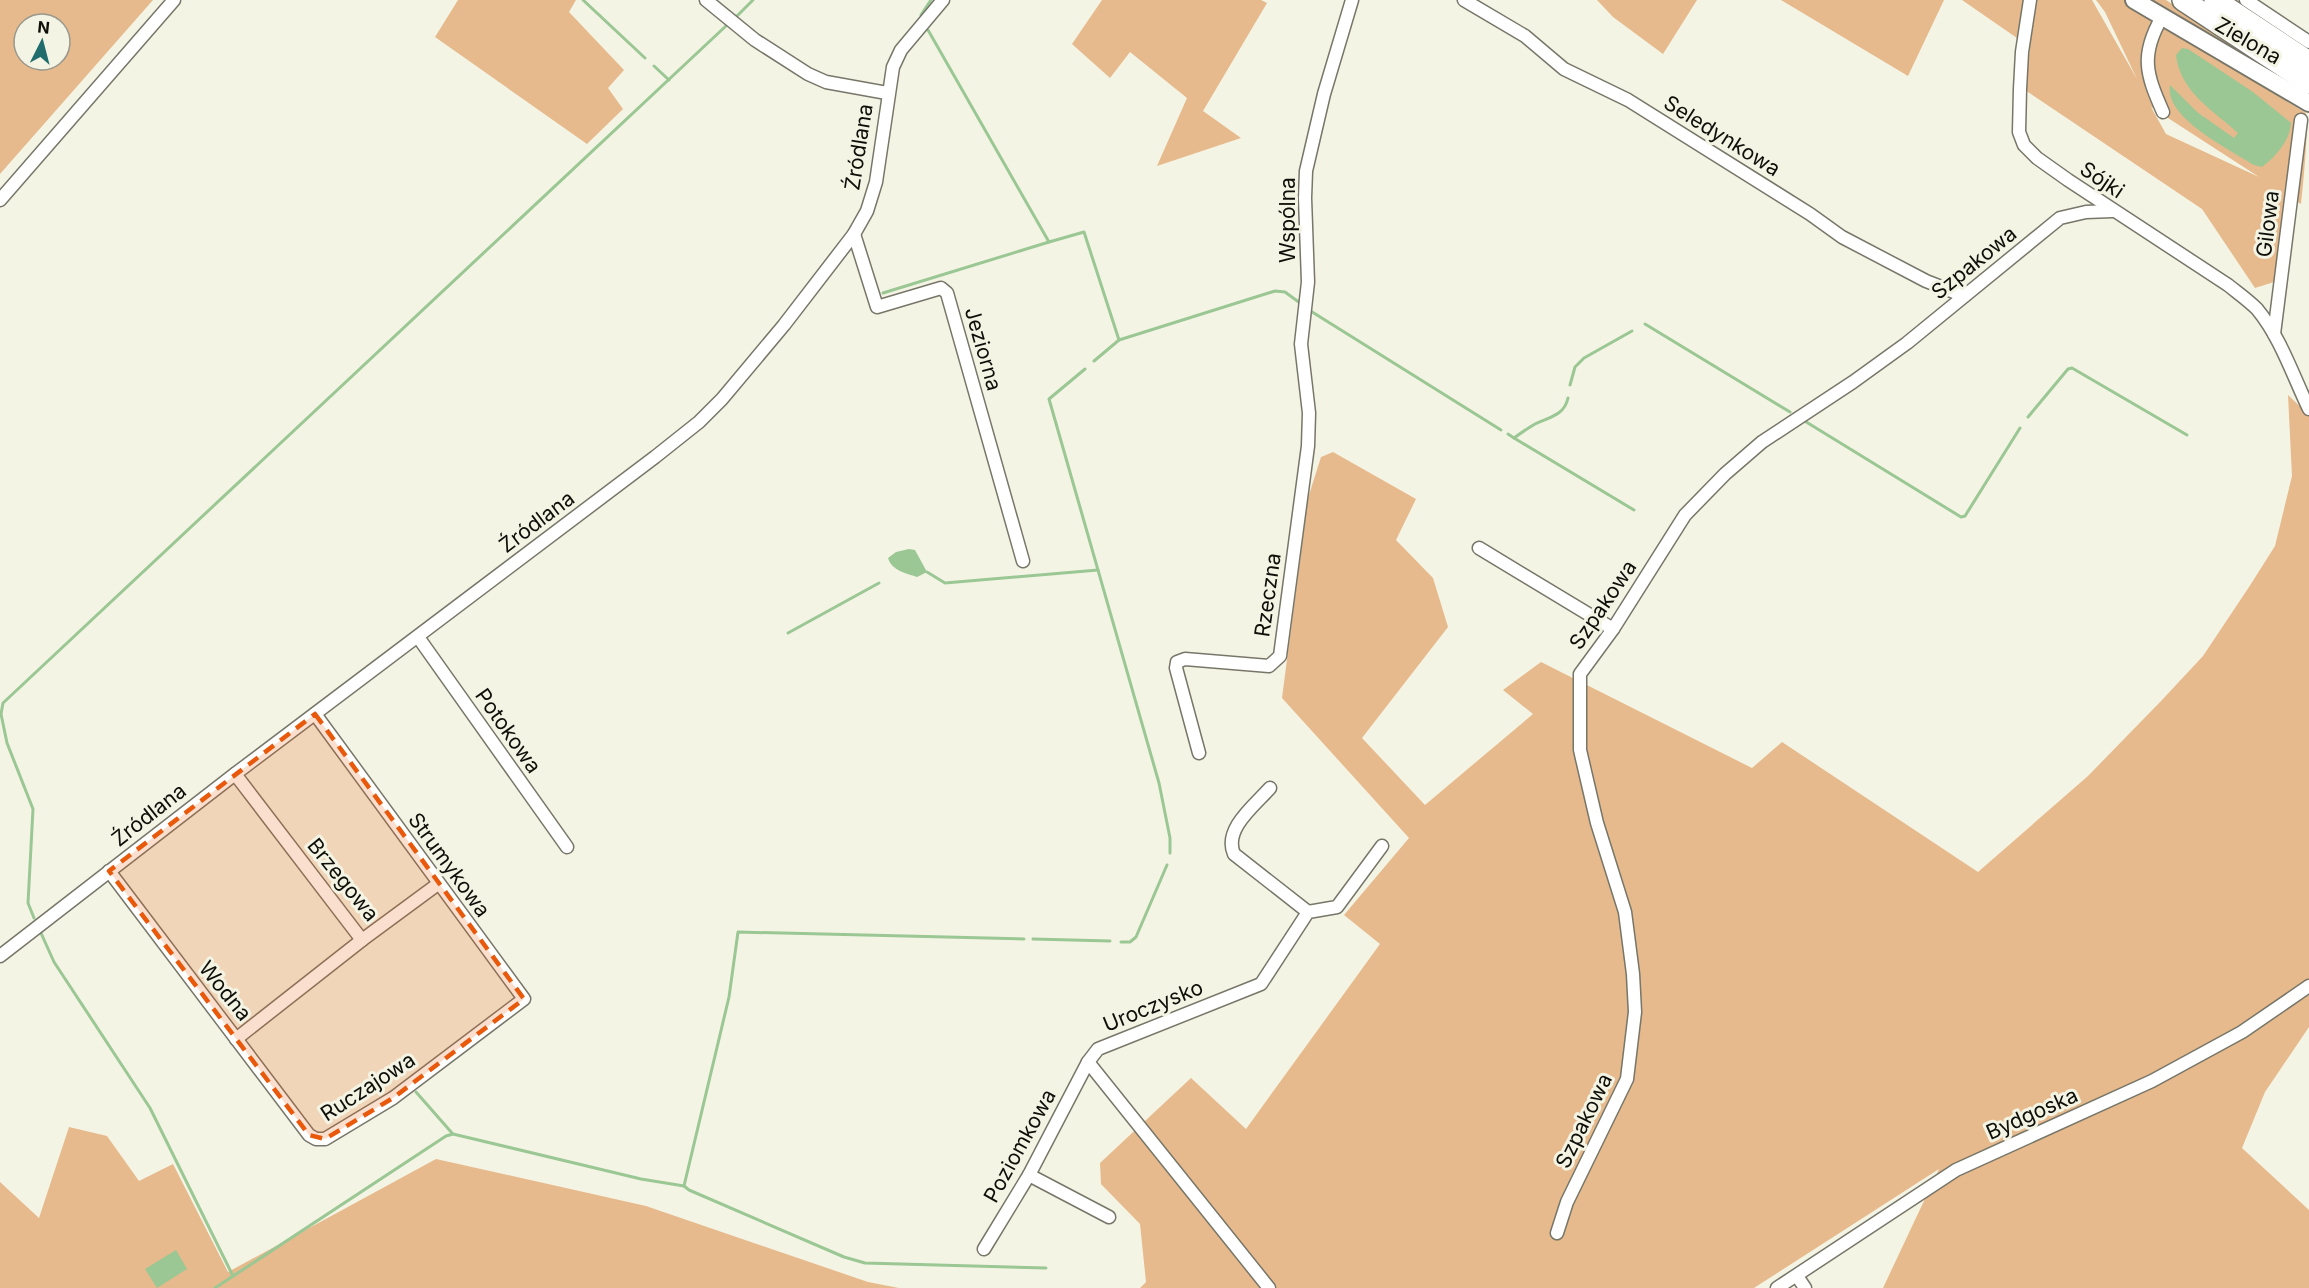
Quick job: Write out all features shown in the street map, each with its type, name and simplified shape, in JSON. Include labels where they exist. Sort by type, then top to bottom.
[{"type":"highway","points":[[2182,0],[2309,84]]},
{"type":"highway","points":[[2215,0],[2309,62]]},
{"type":"street","points":[[0,200],[174,0]]},
{"type":"street","points":[[706,0],[755,40],[816,78],[887,93]]},
{"type":"street","name":"Źródlana","points":[[0,956],[707,415],[777,333],[854,234],[867,211],[874,189],[887,93],[896,59],[943,0]]},
{"type":"street","name":"Wspólna","points":[[1308,446],[1309,413],[1302,344],[1308,282],[1306,171],[1323,94],[1352,0]]},
{"type":"street","name":"Seledynkowa","points":[[1464,0],[1525,36],[1564,69],[1628,100],[1810,214],[1842,237],[1926,281],[1964,296]]},
{"type":"street","name":"Sójki","points":[[2030,0],[2022,52],[2019,132],[2024,145],[2037,158],[2112,211],[2228,285],[2256,309],[2274,333],[2309,409]]},
{"type":"street","name":"Zielona","points":[[2134,0],[2309,103]]},
{"type":"street","name":"Zielona","points":[[2246,0],[2308,39]]},
{"type":"street","points":[[2162,17],[2148,46],[2147,58],[2148,72],[2163,112]]},
{"type":"street","name":"Gilowa","points":[[2274,333],[2301,120]]},
{"type":"street","name":"Szpakowa","points":[[1557,1233],[1567,1202],[1627,1079],[1634,1031],[1634,974],[1625,912],[1597,823],[1581,750],[1580,674],[1613,629],[1685,516],[1725,474],[1761,442],[1853,382],[1907,343],[2060,218],[2086,212],[2112,211]]},
{"type":"street","name":"Jeziorna","points":[[854,234],[877,307],[941,288],[947,293],[1023,561]]},
{"type":"street","name":"Rzeczna","points":[[1199,753],[1176,668],[1177,662],[1185,659],[1269,666],[1280,656],[1308,446]]},
{"type":"street","points":[[1479,548],[1613,629]]},
{"type":"street","name":"Potokowa","points":[[418,637],[567,847]]},
{"type":"street","name":"Strumykowa","points":[[315,714],[524,999],[485,1028]]},
{"type":"street","name":"Brzegowa","points":[[235,774],[362,940],[438,884]]},
{"type":"street","points":[[1270,788],[1233,831],[1230,846],[1234,854],[1308,912],[1337,907],[1382,846]]},
{"type":"street","name":"Wodna","points":[[109,871],[236,1039],[362,940]]},
{"type":"street","name":"Uroczysko","points":[[1088,1062],[1098,1049],[1261,984],[1308,912]]},
{"type":"street","name":"Bydgoska","points":[[1777,1288],[1956,1170],[2152,1081],[2241,1032],[2309,986]]},
{"type":"street","name":"Ruczajowa","points":[[236,1039],[309,1135],[316,1139],[325,1139],[393,1098],[485,1028]]},
{"type":"street","points":[[1088,1062],[1269,1288]]},
{"type":"street","name":"Poziomkowa","points":[[984,1249],[1029,1174],[1088,1062]]},
{"type":"street","points":[[1029,1174],[1109,1217]]},
{"type":"street","points":[[1797,1276],[1805,1288]]},
{"type":"highlighted area","points":[[315,714],[524,999],[393,1098],[325,1139],[309,1135],[109,871]]},
{"type":"shaded area","points":[[0,0],[153,0],[0,174]]},
{"type":"shaded area","points":[[458,0],[576,0],[569,12],[624,70],[608,88],[623,109],[587,144],[435,37]]},
{"type":"shaded area","points":[[1102,0],[1261,0],[1267,3],[1203,111],[1241,138],[1157,166],[1187,98],[1130,52],[1110,78],[1072,44]]},
{"type":"shaded area","points":[[1597,0],[1697,0],[1663,54],[1613,17]]},
{"type":"shaded area","points":[[1781,0],[1944,0],[1908,76]]},
{"type":"shaded area","points":[[1962,0],[2092,0],[2137,79],[2105,12],[2096,0],[2166,0],[2296,87],[2226,46],[2220,61],[2306,113],[2301,204],[2286,195],[2274,282],[2255,288],[2202,209],[2025,90],[2030,47]],"holes":[[[2151,107],[2259,177],[2166,134]]]},
{"type":"shaded area","points":[[2182,48],[2188,49],[2253,92],[2291,123],[2288,136],[2281,148],[2262,167],[2254,165],[2201,132],[2177,109],[2171,97],[2170,85],[2197,112],[2234,138],[2238,133],[2200,100],[2184,80],[2176,55]]},
{"type":"shaded area","points":[[2288,395],[2309,415],[2309,1027],[2265,1092],[2242,1148],[2309,1210],[2309,1288],[1883,1288],[1939,1169],[1754,1288],[1140,1288],[1146,1282],[1140,1224],[1101,1184],[1100,1163],[1191,1078],[1246,1129],[1380,944],[1344,915],[1409,838],[1282,698],[1308,498],[1321,457],[1333,452],[1416,499],[1396,540],[1433,578],[1448,627],[1362,738],[1425,805],[1533,714],[1503,690],[1541,662],[1752,768],[1782,742],[1978,872],[2088,776],[2162,700],[2203,656],[2249,587],[2275,546],[2292,476]]},
{"type":"shaded area","points":[[915,550],[927,572],[917,577],[893,566],[888,558],[896,552]]},
{"type":"shaded area","points":[[69,1127],[107,1136],[139,1181],[173,1164],[228,1272],[436,1159],[646,1206],[868,1282],[899,1288],[0,1288],[0,1182],[39,1218]]},
{"type":"shaded area","points":[[176,1250],[187,1269],[157,1288],[145,1269]]},
{"type":"waterway","points":[[583,0],[645,58]]},
{"type":"waterway","points":[[737,16],[753,0]]},
{"type":"waterway","points":[[921,15],[931,0]]},
{"type":"waterway","points":[[34,918],[28,903],[33,809],[7,743],[1,714],[3,703],[727,25]]},
{"type":"waterway","points":[[928,30],[1049,242],[1084,232],[1119,340]]},
{"type":"waterway","points":[[654,66],[669,80]]},
{"type":"waterway","points":[[883,293],[1049,242]]},
{"type":"waterway","points":[[1094,361],[1119,340],[1275,291],[1285,292],[1300,303]]},
{"type":"waterway","points":[[1309,310],[1501,430]]},
{"type":"waterway","points":[[1645,324],[1790,412]]},
{"type":"waterway","points":[[1570,385],[1575,367],[1584,358],[1632,331]]},
{"type":"waterway","points":[[2028,417],[2068,369],[2072,368],[2187,435]]},
{"type":"waterway","points":[[1085,369],[1049,399],[1159,783],[1170,838],[1170,853]]},
{"type":"waterway","points":[[1508,434],[1514,438],[1535,424],[1555,415],[1563,409],[1568,398]]},
{"type":"waterway","points":[[1803,420],[1961,517],[1965,516],[2020,428]]},
{"type":"waterway","points":[[1514,438],[1634,510]]},
{"type":"waterway","points":[[927,572],[945,583],[1098,570]]},
{"type":"waterway","points":[[788,633],[879,583]]},
{"type":"waterway","points":[[1121,942],[1130,942],[1136,937],[1167,865]]},
{"type":"waterway","points":[[215,1288],[446,1136],[453,1134],[641,1179],[684,1186],[729,997],[738,932],[1024,939]]},
{"type":"waterway","points":[[41,933],[54,962],[150,1108],[233,1276]]},
{"type":"waterway","points":[[1033,939],[1110,941]]},
{"type":"waterway","points":[[416,1092],[452,1133]]},
{"type":"waterway","points":[[684,1186],[844,1257],[865,1263],[1046,1268]]}]
